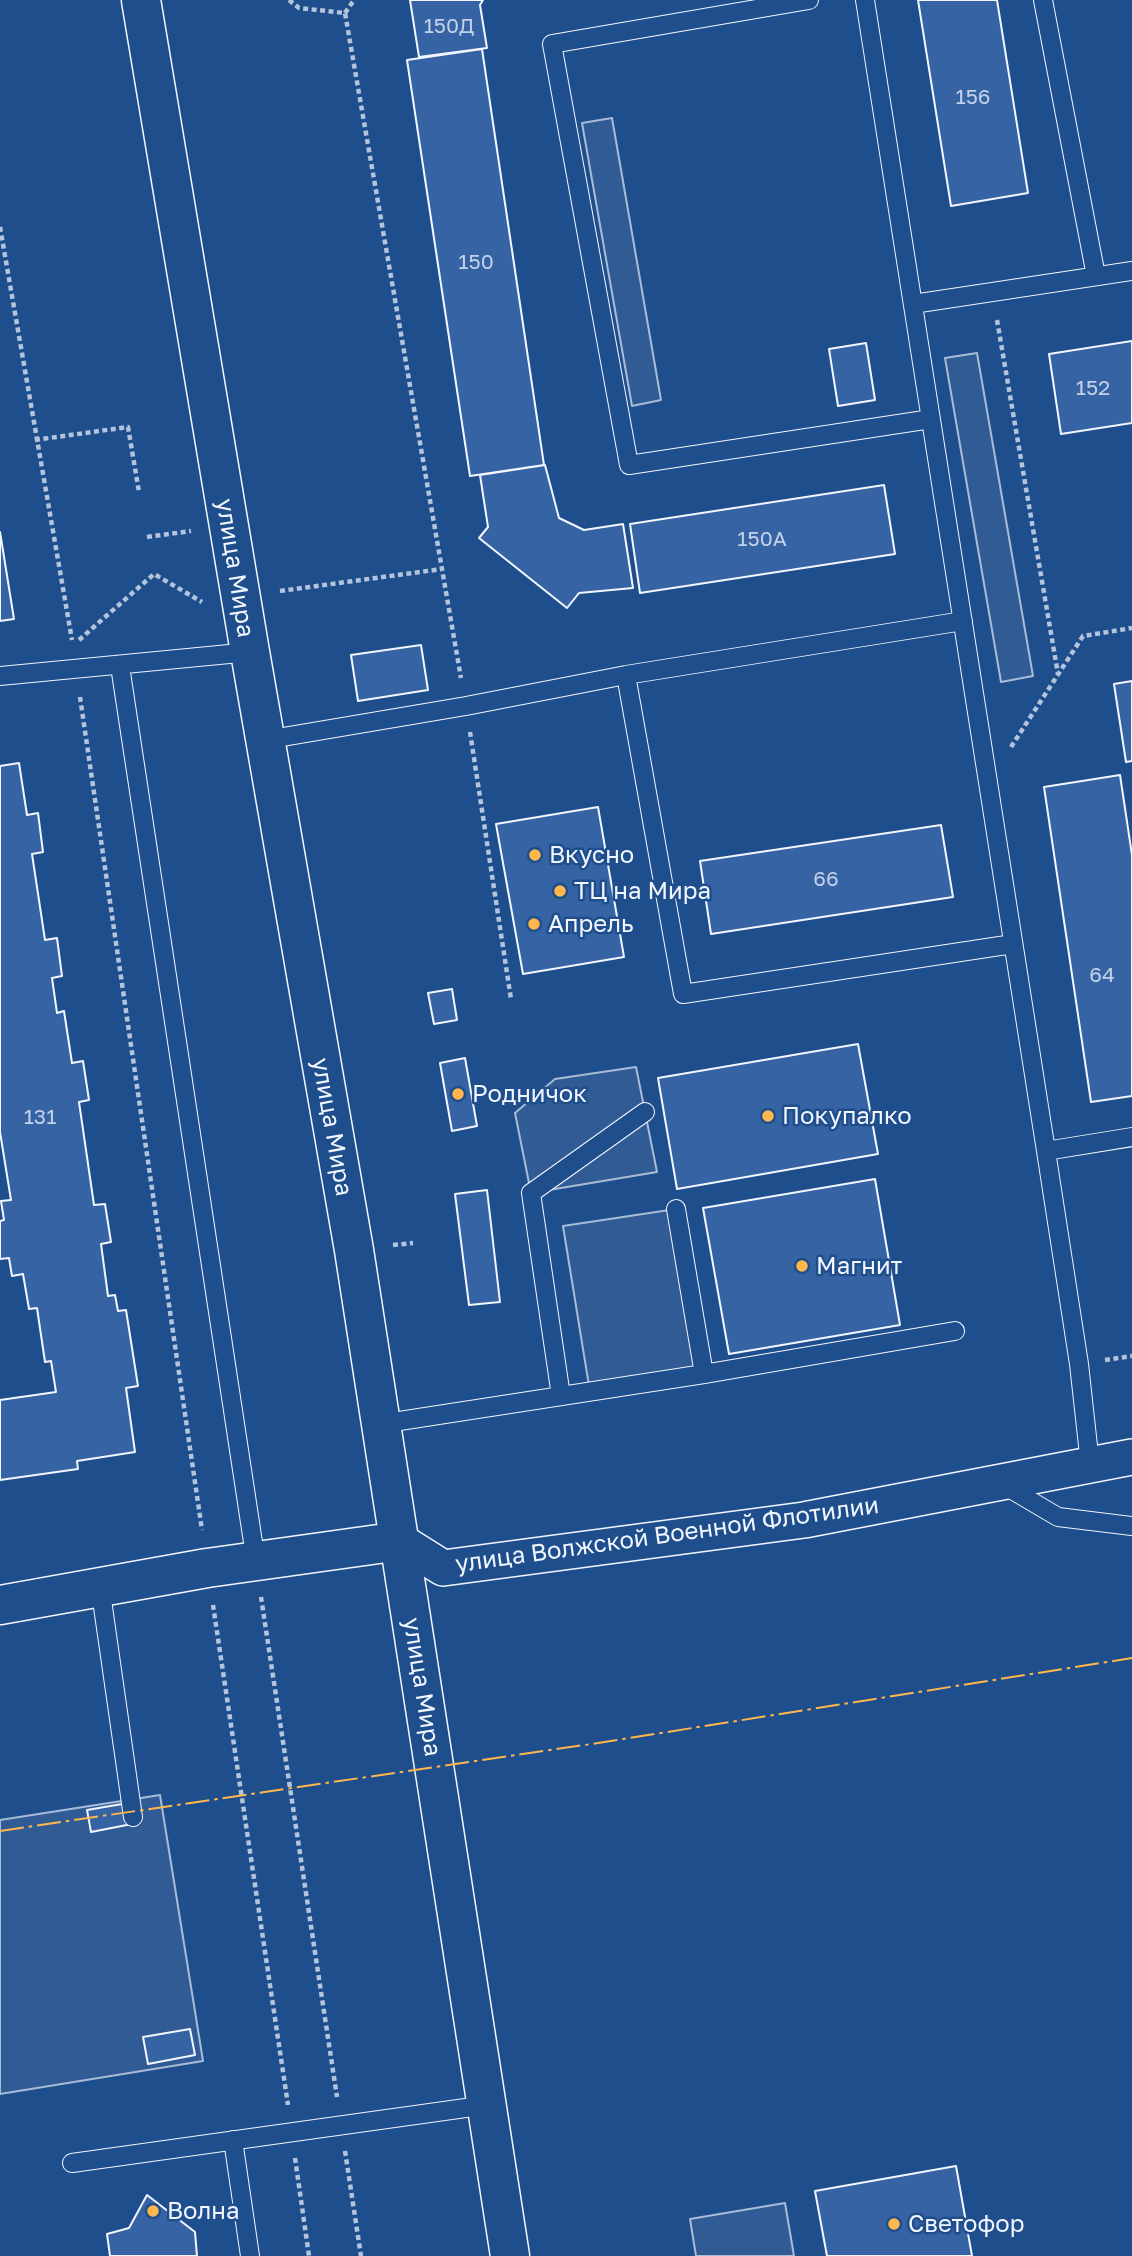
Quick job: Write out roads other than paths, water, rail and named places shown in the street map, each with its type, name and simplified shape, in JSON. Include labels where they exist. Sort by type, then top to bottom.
[{"type":"street","name":"улица Мира","points":[[141,0],[240,597],[354,1250],[510,2256]]},
{"type":"street","name":"улица Волжской Военной Флотилии","points":[[400,1541],[443,1568],[804,1520],[1132,1457]]},
{"type":"street","points":[[0,1605],[207,1568],[400,1541]]},
{"type":"lane","points":[[809,0],[552,44],[629,465],[931,419]]},
{"type":"lane","points":[[865,0],[1079,1364],[1090,1464]]},
{"type":"lane","points":[[1043,0],[1096,276]]},
{"type":"lane","points":[[913,304],[1132,271]]},
{"type":"lane","points":[[265,740],[466,706],[626,675],[963,621]]},
{"type":"lane","points":[[0,676],[250,653]]},
{"type":"lane","points":[[120,666],[256,1562]]},
{"type":"lane","points":[[626,675],[683,994],[1013,944]]},
{"type":"lane","points":[[561,1396],[531,1193],[645,1112]]},
{"type":"lane","points":[[1046,1151],[1132,1137]]},
{"type":"lane","points":[[676,1209],[704,1374]]},
{"type":"lane","points":[[380,1424],[704,1374],[956,1331]]},
{"type":"lane","points":[[999,1482],[1058,1517],[1132,1525]]},
{"type":"lane","points":[[100,1586],[133,1817]]},
{"type":"lane","points":[[72,2163],[292,2130],[487,2105]]},
{"type":"lane","points":[[233,2140],[250,2256]]},
{"type":"place","name":"Вкусно","points":[[535,855]]},
{"type":"place","name":"ТЦ на Мира","points":[[560,891]]},
{"type":"place","name":"Апрель","points":[[534,924]]},
{"type":"place","name":"Родничок","points":[[458,1094]]},
{"type":"place","name":"Покупалко","points":[[768,1116]]},
{"type":"place","name":"Магнит","points":[[802,1266]]},
{"type":"place","name":"Волна","points":[[153,2211]]},
{"type":"place","name":"Светофор","points":[[894,2224]]}]
